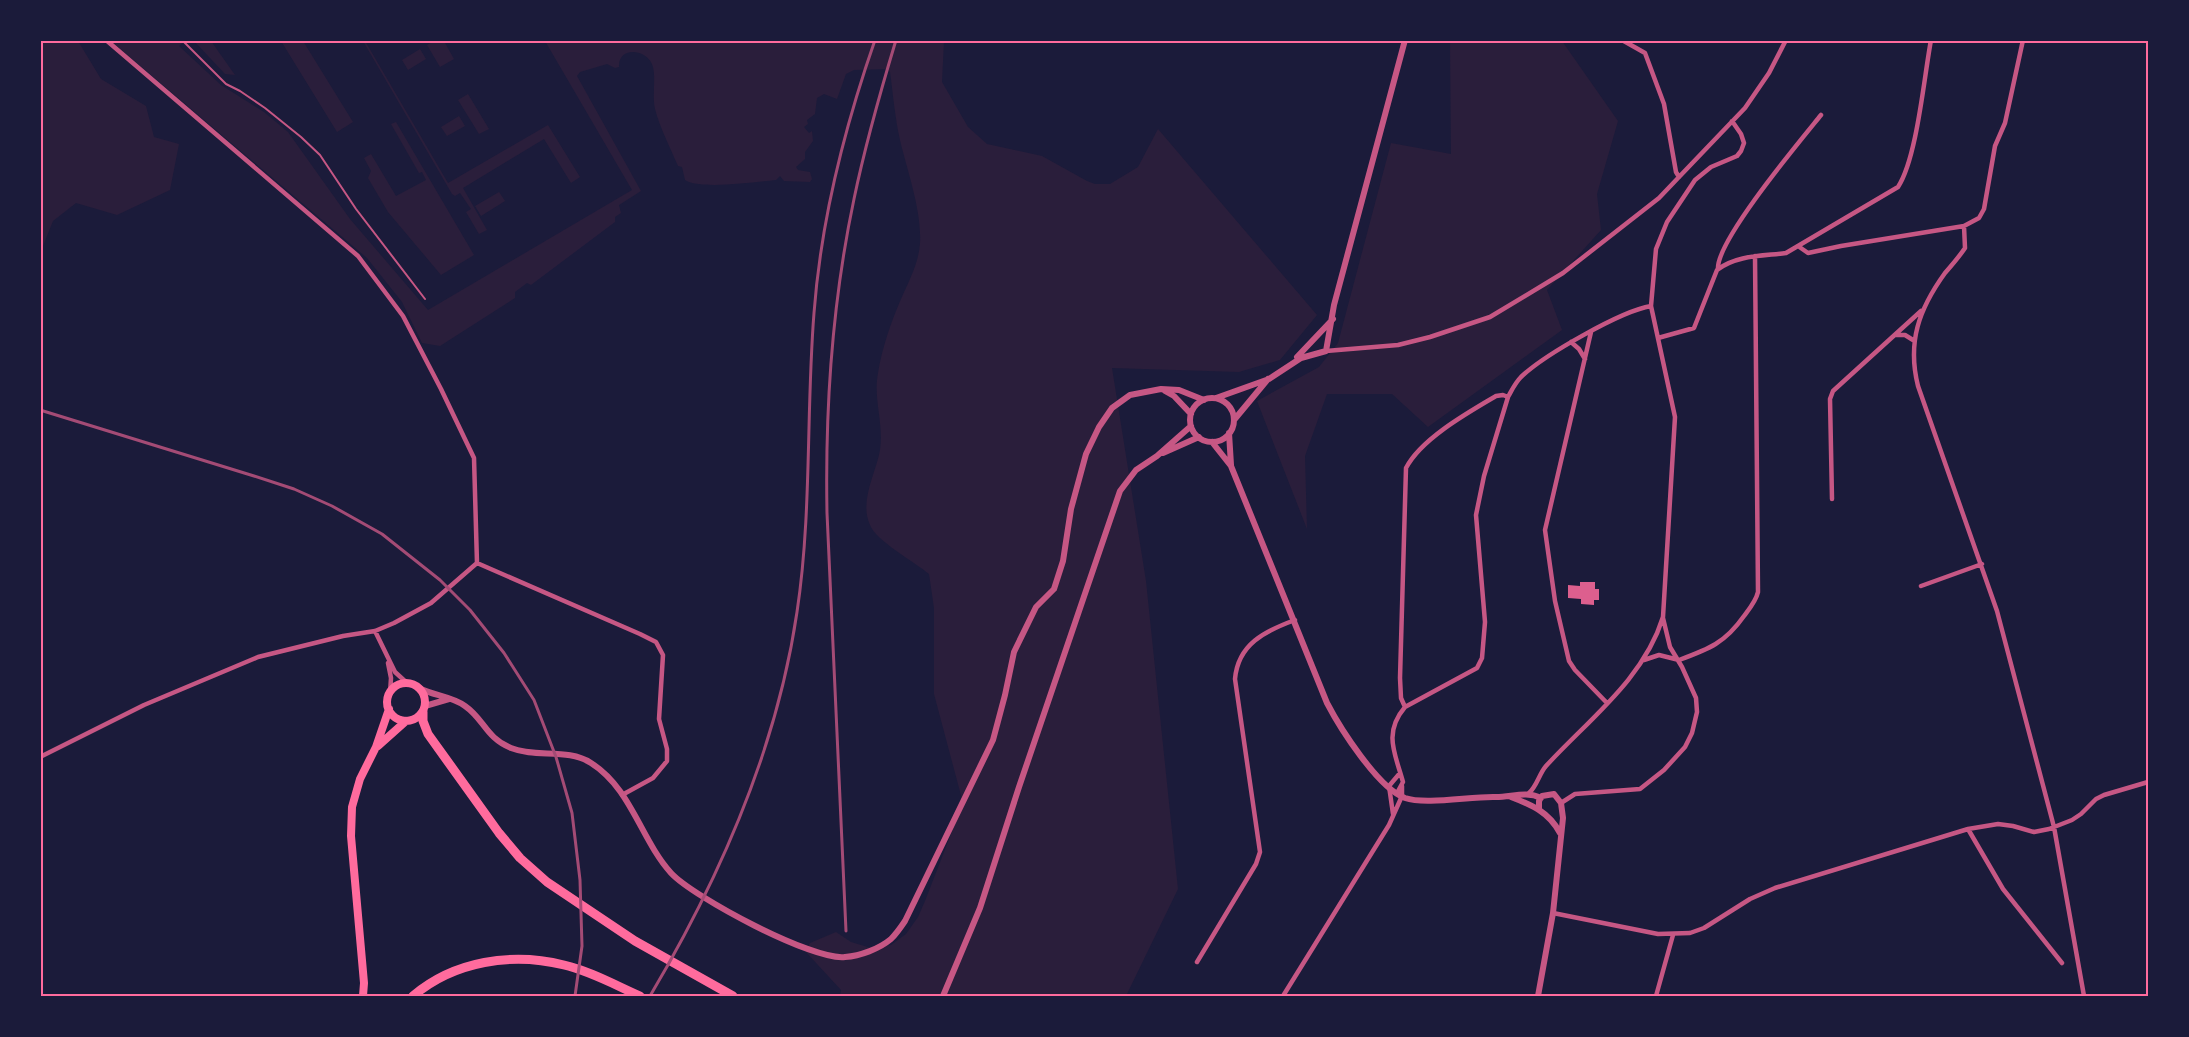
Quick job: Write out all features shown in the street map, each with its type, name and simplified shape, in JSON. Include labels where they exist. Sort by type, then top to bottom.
[{"type":"highway","points":[[424,709],[423,721],[428,734],[499,833],[520,858],[547,882],[635,941],[733,996]]},
{"type":"highway","points":[[413,996],[439,979],[464,967],[506,959],[564,964],[640,996]]},
{"type":"main road","points":[[407,683],[419,688],[424,696],[424,709],[416,719],[406,721],[396,718],[387,704],[390,693],[397,686],[407,683]]},
{"type":"main road","points":[[363,996],[364,982],[351,836],[352,807],[360,779],[376,747],[389,709]]},
{"type":"main road","points":[[376,747],[406,721]]},
{"type":"street","points":[[106,40],[358,256],[403,316],[474,458],[477,563]]},
{"type":"street","points":[[1326,351],[1334,305],[1406,40]]},
{"type":"street","points":[[1622,40],[1645,53],[1664,104],[1676,172],[1679,177]]},
{"type":"street","points":[[1231,465],[1229,433],[1234,420],[1269,379],[1289,365],[1313,353],[1398,345],[1430,338],[1490,317],[1563,273],[1659,198],[1732,121],[1760,87],[1786,40]]},
{"type":"street","points":[[1718,269],[1735,261],[1755,256],[1786,253],[1890,193],[1902,180],[1913,144],[1931,40]]},
{"type":"street","points":[[1798,246],[1808,253],[1964,226],[1979,218],[1984,210],[1995,146],[2005,123],[2023,40]]},
{"type":"street","points":[[1658,338],[1694,328],[1718,269],[1720,255],[1733,231],[1821,115]]},
{"type":"street","points":[[1529,793],[1535,787],[1544,768],[1607,703],[1644,660],[1653,646],[1663,617],[1675,417],[1651,306],[1656,249],[1667,222],[1695,180],[1711,167],[1737,156],[1741,151],[1744,143],[1732,121]]},
{"type":"street","points":[[1964,226],[1965,248],[1923,309],[1914,340],[1913,367],[1997,611],[2054,827],[2084,996]]},
{"type":"street","points":[[1644,660],[1659,655],[1679,660],[1720,642],[1734,630],[1757,598],[1755,256]]},
{"type":"street","points":[[1283,996],[1394,815],[1402,786],[1391,735],[1394,724],[1405,708],[1477,668],[1482,658],[1485,622],[1476,515],[1484,477],[1508,397],[1521,376],[1571,342],[1625,314],[1651,306]]},
{"type":"street","points":[[1832,500],[1830,399],[1833,391],[1923,309]]},
{"type":"street","points":[[1289,365],[1333,318]]},
{"type":"street","points":[[1591,332],[1545,530],[1555,601],[1569,661],[1607,703]]},
{"type":"street","points":[[1893,336],[1905,335],[1914,340]]},
{"type":"street","points":[[1571,342],[1585,359]]},
{"type":"street","points":[[1269,379],[1204,400],[1194,407],[1191,414],[1191,426],[1199,437],[1212,442],[1231,465],[1327,703],[1337,721],[1363,758],[1400,795],[1419,800],[1529,793],[1542,797],[1554,794],[1561,805],[1563,818],[1553,913],[1538,996]]},
{"type":"street","points":[[419,688],[434,695],[452,698],[467,707],[498,742],[515,749],[570,756],[591,763],[611,780],[622,795],[661,861],[673,875],[726,910],[797,945],[819,953],[842,958],[863,954],[891,939],[905,921],[993,740],[1014,652],[1036,608],[1054,589],[1063,561],[1071,509],[1086,454],[1099,427],[1112,408],[1130,395],[1161,389],[1179,390],[1204,400]]},
{"type":"street","points":[[1161,389],[1174,396],[1191,414]]},
{"type":"street","points":[[1405,708],[1401,698],[1400,678],[1406,468],[1418,450],[1430,439],[1496,396],[1508,397]]},
{"type":"street","points":[[1216,398],[1229,406],[1234,420]]},
{"type":"street","points":[[943,996],[980,908],[1018,787],[1120,491],[1136,470],[1157,456],[1191,426]]},
{"type":"street","points":[[1212,442],[1221,440],[1229,433]]},
{"type":"street","points":[[1157,456],[1199,437]]},
{"type":"street","points":[[40,757],[144,705],[258,657],[343,636],[375,631],[394,624],[431,603],[477,563]]},
{"type":"street","points":[[477,563],[640,634],[659,645],[663,655],[659,719],[667,749],[667,761],[653,778],[622,795]]},
{"type":"street","points":[[1921,586],[1982,564]]},
{"type":"street","points":[[1510,796],[1539,808],[1543,814],[1556,815],[1561,805],[1575,794],[1640,789],[1647,786],[1676,758],[1692,733],[1697,712],[1694,692],[1679,660],[1670,647],[1663,617]]},
{"type":"street","points":[[1197,962],[1256,864],[1260,852],[1235,679],[1238,664],[1252,641],[1273,628],[1295,620]]},
{"type":"street","points":[[375,631],[395,672],[407,683]]},
{"type":"street","points":[[387,658],[391,678],[390,693]]},
{"type":"street","points":[[424,709],[452,698]]},
{"type":"street","points":[[1389,786],[1400,773]]},
{"type":"street","points":[[1553,913],[1673,935],[1690,933],[1704,928],[1750,899],[1775,888],[1968,829],[1998,824],[2034,832],[2054,827],[2072,820],[2104,795],[2148,782]]},
{"type":"street","points":[[1389,786],[1394,815]]},
{"type":"street","points":[[1535,787],[1542,797]]},
{"type":"street","points":[[1539,808],[1542,797]]},
{"type":"street","points":[[1549,816],[1561,834]]},
{"type":"street","points":[[1968,829],[2003,889],[2062,963]]},
{"type":"street","points":[[1656,996],[1673,935]]},
{"type":"lane","points":[[182,40],[226,84],[265,108],[302,137],[320,155],[356,209],[425,299]]},
{"type":"shaded area","points":[[41,40],[78,41],[101,79],[146,106],[154,137],[179,144],[170,190],[117,215],[76,203],[53,221],[41,251]]},
{"type":"shaded area","points":[[111,41],[185,41],[179,46],[221,85],[264,112],[288,132],[350,219],[428,310],[632,190],[545,41],[944,41],[942,82],[968,127],[987,144],[1042,156],[1095,184],[1110,184],[1138,167],[1158,129],[1317,315],[1280,360],[1239,372],[1112,368],[1146,581],[1178,889],[1126,996],[840,996],[841,990],[805,951],[810,943],[836,932],[851,942],[871,948],[891,945],[906,934],[918,917],[925,901],[963,803],[934,694],[934,608],[929,574],[880,538],[870,525],[867,516],[867,497],[881,440],[877,392],[880,364],[890,326],[916,264],[920,243],[919,218],[900,140],[888,69],[854,70],[846,74],[837,99],[824,94],[817,98],[815,114],[807,120],[808,124],[804,127],[809,133],[812,131],[813,141],[805,152],[805,159],[796,167],[798,170],[810,172],[812,179],[810,182],[784,181],[780,176],[776,180],[715,185],[692,183],[685,180],[682,167],[678,166],[657,116],[654,104],[653,67],[646,56],[634,52],[628,53],[623,55],[619,67],[615,68],[607,64],[580,72],[577,76],[641,191],[619,205],[621,213],[615,217],[615,222],[531,285],[527,283],[515,292],[515,298],[440,346],[422,343],[402,302],[367,258]]},
{"type":"shaded area","points":[[194,41],[211,41],[235,75],[225,74]]},
{"type":"shaded area","points":[[281,41],[303,41],[353,122],[337,132]]},
{"type":"shaded area","points":[[363,41],[448,183],[548,125],[580,177],[571,183],[544,139],[463,188],[487,230],[479,234],[466,212],[471,209],[460,193],[455,196],[452,194]]},
{"type":"shaded area","points":[[434,41],[444,41],[454,59],[440,67],[427,45]]},
{"type":"shaded area","points":[[1450,41],[1562,41],[1618,121],[1597,194],[1601,230],[1547,290],[1562,330],[1428,427],[1392,394],[1327,394],[1305,456],[1307,529],[1257,401],[1319,367],[1338,343],[1391,143],[1451,154]]},
{"type":"shaded area","points":[[420,49],[426,59],[408,70],[402,60]]},
{"type":"shaded area","points":[[468,94],[489,129],[479,134],[458,100]]},
{"type":"shaded area","points":[[459,116],[465,126],[447,136],[441,127]]},
{"type":"shaded area","points":[[396,122],[474,255],[441,275],[388,212],[368,178],[371,171],[364,158],[371,154],[396,196],[426,180],[422,172],[419,173],[391,124]]},
{"type":"shaded area","points":[[499,192],[505,201],[481,216],[475,206]]},
{"type":"building","points":[[1580,582],[1595,582],[1595,589],[1599,589],[1599,600],[1594,600],[1594,605],[1581,604],[1581,599],[1568,598],[1568,585],[1580,586]]},
{"type":"railway","points":[[650,996],[700,905],[742,811],[760,763],[788,663],[802,575],[805,537],[817,278],[828,209],[844,141],[875,40]]},
{"type":"railway","points":[[846,931],[827,513],[829,394],[835,316],[846,238],[868,139],[896,40]]},
{"type":"railway","points":[[40,410],[294,489],[332,506],[382,534],[440,580],[470,610],[504,653],[534,700],[556,757],[572,813],[580,880],[582,946],[575,996]]}]
